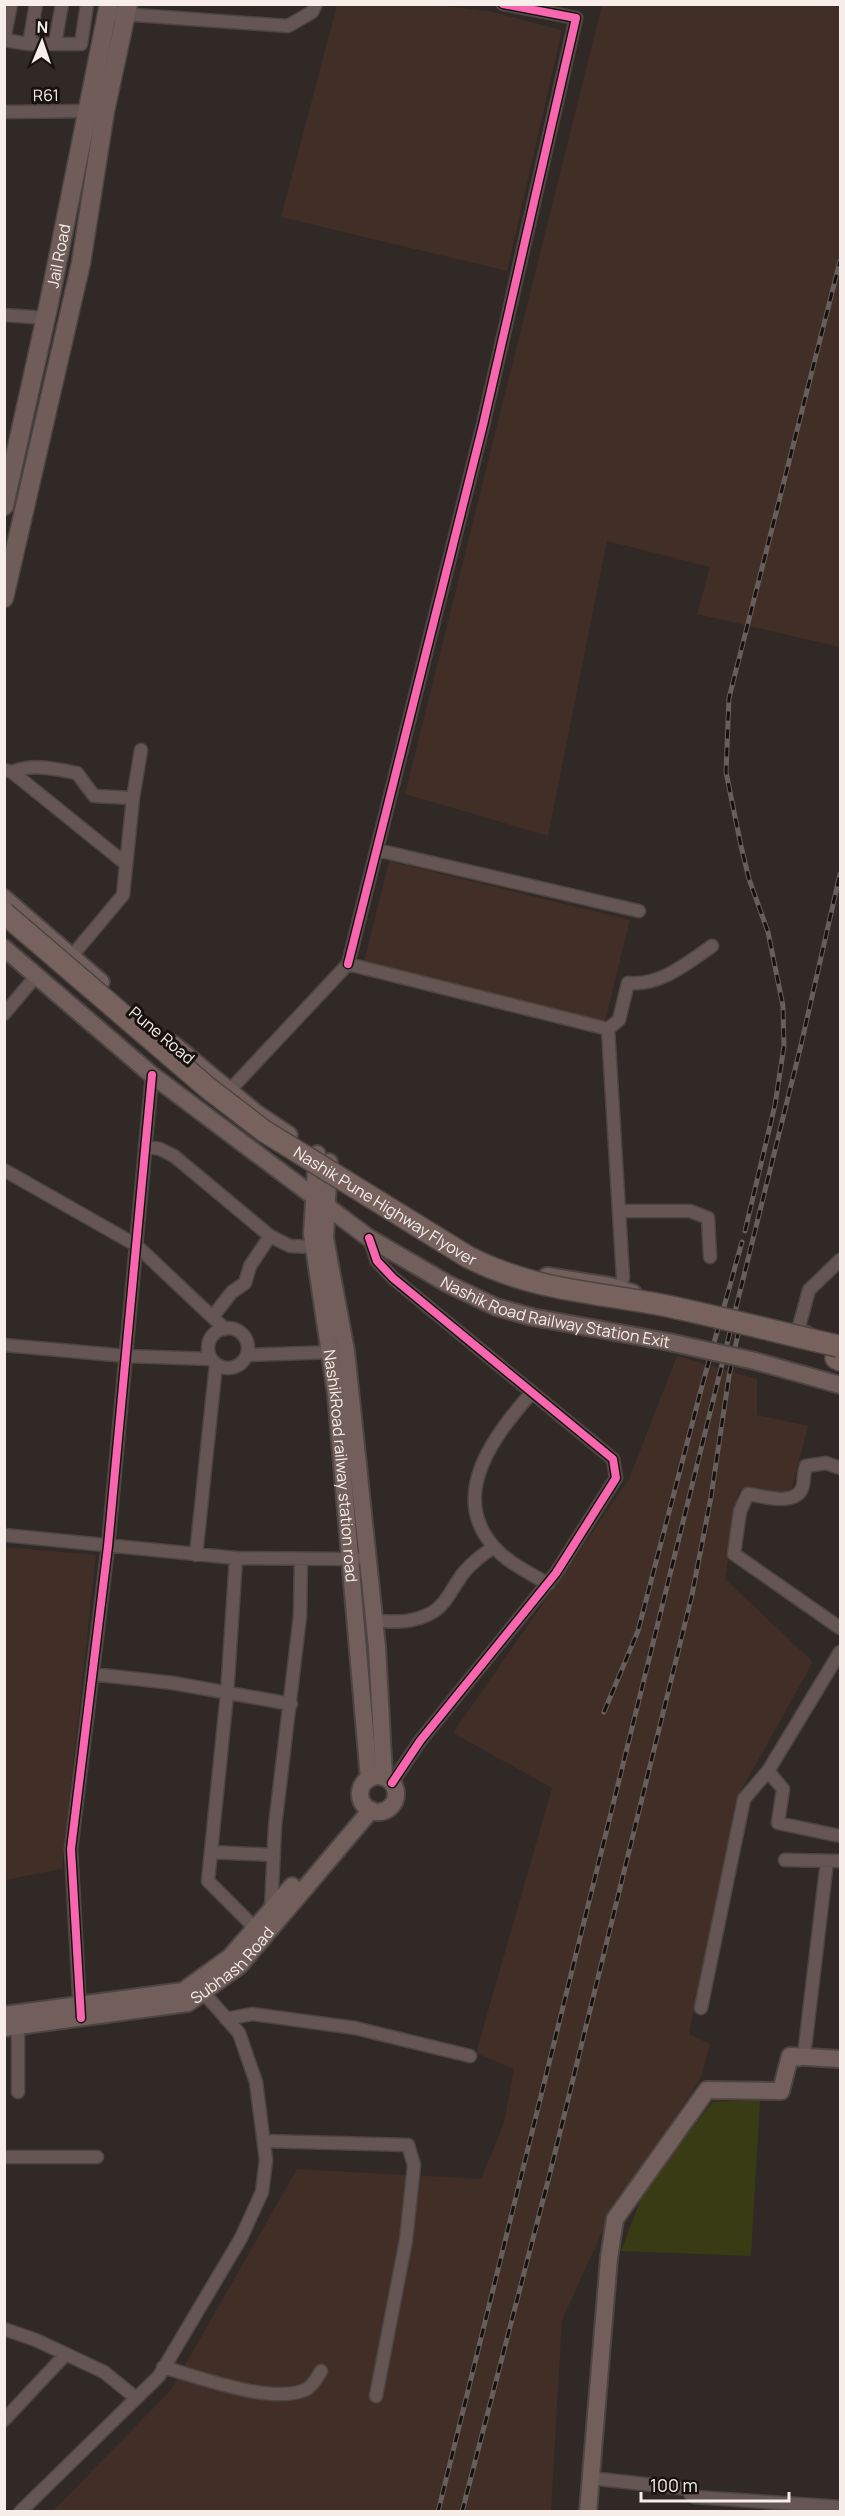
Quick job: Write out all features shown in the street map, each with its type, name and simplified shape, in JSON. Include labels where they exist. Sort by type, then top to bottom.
[{"type":"highway","name":"Nashik Pune Highway Flyover","points":[[4,913],[208,1088],[264,1131],[468,1257],[495,1271],[526,1282],[667,1306],[839,1351]]},
{"type":"highway","name":"Nashik Pune Highway Flyover","points":[[4,931],[209,1106],[294,1164],[472,1275],[490,1284],[550,1300],[653,1316],[839,1351]]},
{"type":"main road","name":"Jail Road","points":[[4,506],[46,318],[88,111],[117,9]]},
{"type":"main road","points":[[4,598],[81,263],[105,111],[117,9]]},
{"type":"main road","name":"Pune Road","points":[[4,898],[256,1113],[394,1204],[478,1255],[534,1274],[623,1283],[667,1306]]},
{"type":"main road","name":"Nashik Road Railway Station Exit","points":[[4,948],[152,1076],[369,1238],[448,1284],[496,1307],[532,1317],[669,1342],[755,1361],[840,1385]]},
{"type":"main road","points":[[323,1158],[319,1200],[368,1559],[374,1621],[382,1780],[396,1794],[393,1804],[384,1810],[367,1807],[361,1799],[362,1788],[382,1780]]},
{"type":"main road","name":"NashikRoad railway station road","points":[[319,1200],[313,1247],[339,1352],[350,1559],[382,1780]]},
{"type":"main road","name":"Subhash Road","points":[[80,2012],[188,2003],[239,1966],[367,1807]]},
{"type":"main road","name":"Subhash Road","points":[[9,2023],[80,2012],[183,1991],[230,1957],[367,1807]]},
{"type":"main road","points":[[588,2511],[609,2258],[615,2219],[707,2090],[781,2091],[790,2056],[840,2059]]},
{"type":"street","points":[[11,4],[4,39],[29,44],[81,44],[87,4]]},
{"type":"street","points":[[29,44],[36,4]]},
{"type":"street","points":[[55,43],[62,4]]},
{"type":"street","points":[[117,9],[288,26],[312,12],[316,4]]},
{"type":"street","points":[[229,1091],[348,964],[377,850],[483,425],[576,18],[503,4]]},
{"type":"street","name":"R61","points":[[4,112],[88,111]]},
{"type":"street","points":[[4,315],[46,318]]},
{"type":"street","points":[[71,957],[123,895],[133,798],[141,750]]},
{"type":"street","points":[[8,771],[43,767],[77,773],[94,796],[133,798]]},
{"type":"street","points":[[8,771],[126,864]]},
{"type":"street","points":[[377,850],[639,910]]},
{"type":"street","points":[[608,1029],[619,1020],[628,983],[641,985],[668,975],[712,946]]},
{"type":"street","points":[[348,964],[608,1029]]},
{"type":"street","points":[[4,1014],[36,976]]},
{"type":"street","points":[[608,1029],[623,1283]]},
{"type":"street","points":[[80,2012],[71,1849],[108,1546],[152,1076]]},
{"type":"street","points":[[145,1146],[160,1149],[174,1156],[270,1236],[290,1246],[313,1247]]},
{"type":"street","points":[[4,1170],[136,1245],[225,1329]]},
{"type":"street","points":[[619,1211],[690,1211],[708,1218],[710,1257]]},
{"type":"street","points":[[213,1316],[232,1292],[245,1283],[250,1266],[270,1236]]},
{"type":"street","points":[[369,1238],[377,1261],[393,1278],[614,1459],[616,1478],[548,1584],[420,1741],[382,1780]]},
{"type":"street","points":[[839,1351],[798,1330],[809,1290],[840,1260]]},
{"type":"street","points":[[225,1329],[241,1333],[247,1343],[247,1355],[244,1360],[233,1367],[221,1367],[209,1353],[210,1340],[218,1331],[225,1329]]},
{"type":"street","points":[[4,1345],[214,1361]]},
{"type":"street","points":[[247,1355],[339,1352]]},
{"type":"street","points":[[196,1555],[214,1361]]},
{"type":"street","points":[[532,1392],[504,1425],[477,1475],[474,1492],[478,1518],[494,1547],[515,1564],[548,1584]]},
{"type":"street","points":[[840,1468],[826,1463],[806,1466],[803,1486],[798,1495],[787,1499],[748,1494],[740,1512],[734,1554],[840,1628]]},
{"type":"street","points":[[4,1535],[236,1558],[368,1559]]},
{"type":"street","points":[[374,1621],[411,1621],[438,1609],[448,1599],[464,1573],[479,1557],[494,1547]]},
{"type":"street","points":[[236,1558],[208,1881],[255,1928]]},
{"type":"street","points":[[271,1910],[273,1855],[300,1616],[301,1559]]},
{"type":"street","points":[[701,2008],[744,1799],[768,1771],[840,1652]]},
{"type":"street","points":[[92,1674],[172,1683],[291,1704]]},
{"type":"street","points":[[768,1771],[783,1789],[778,1823],[840,1836]]},
{"type":"street","points":[[211,1852],[273,1855]]},
{"type":"street","points":[[785,1860],[840,1861]]},
{"type":"street","points":[[803,2057],[827,1861]]},
{"type":"street","points":[[20,2511],[159,2376],[241,2238],[262,2192],[266,2160],[256,2082],[239,2033],[203,1992]]},
{"type":"street","points":[[226,2019],[252,2014],[355,2028],[470,2056]]},
{"type":"street","points":[[9,2023],[18,2092]]},
{"type":"street","points":[[264,2141],[408,2145],[414,2165],[406,2241],[376,2397]]},
{"type":"street","points":[[4,2157],[97,2157]]},
{"type":"street","points":[[4,2329],[36,2340],[104,2372],[136,2398]]},
{"type":"street","points":[[4,2420],[66,2354]]},
{"type":"street","points":[[164,2367],[238,2388],[282,2394],[303,2391],[314,2384],[321,2371]]},
{"type":"street","points":[[590,2478],[689,2489],[690,2494],[695,2497],[840,2507]]},
{"type":"shaded area","points":[[423,4],[489,11],[562,30],[507,271],[281,217],[337,5]]},
{"type":"shaded area","points":[[602,5],[840,5],[840,647],[697,614],[710,567],[607,541],[548,836],[405,794]]},
{"type":"shaded area","points":[[389,861],[630,920],[605,1021],[364,962]]},
{"type":"shaded area","points":[[677,1356],[757,1379],[757,1415],[808,1426],[790,1496],[739,1489],[725,1579],[813,1662],[739,1794],[689,2034],[710,2044],[701,2078],[609,2217],[562,2320],[551,2511],[52,2512],[170,2391],[297,2169],[481,2179],[504,2123],[514,2069],[476,2053],[552,1788],[453,1733],[629,1479]]},
{"type":"shaded area","points":[[5,1547],[96,1555],[62,1869],[5,1880]]},
{"type":"green space","points":[[760,2100],[751,2256],[621,2251],[646,2186],[713,2102]]},
{"type":"railway","points":[[745,1231],[775,1105],[784,1046],[783,1006],[768,932],[749,879],[726,772],[729,698],[840,261]]},
{"type":"railway","points":[[438,2512],[801,1045],[840,874]]},
{"type":"railway","points":[[604,1712],[638,1631],[742,1242]]},
{"type":"railway","points":[[462,2512],[550,2173],[692,1595],[711,1497],[729,1376],[741,1320]]},
{"type":"cycle path","points":[[348,964],[483,425],[576,18],[503,4]]},
{"type":"cycle path","points":[[81,2018],[71,1849],[108,1546],[152,1075]]},
{"type":"cycle path","points":[[369,1238],[377,1261],[393,1278],[613,1459],[616,1478],[556,1573],[420,1741],[392,1783]]}]
